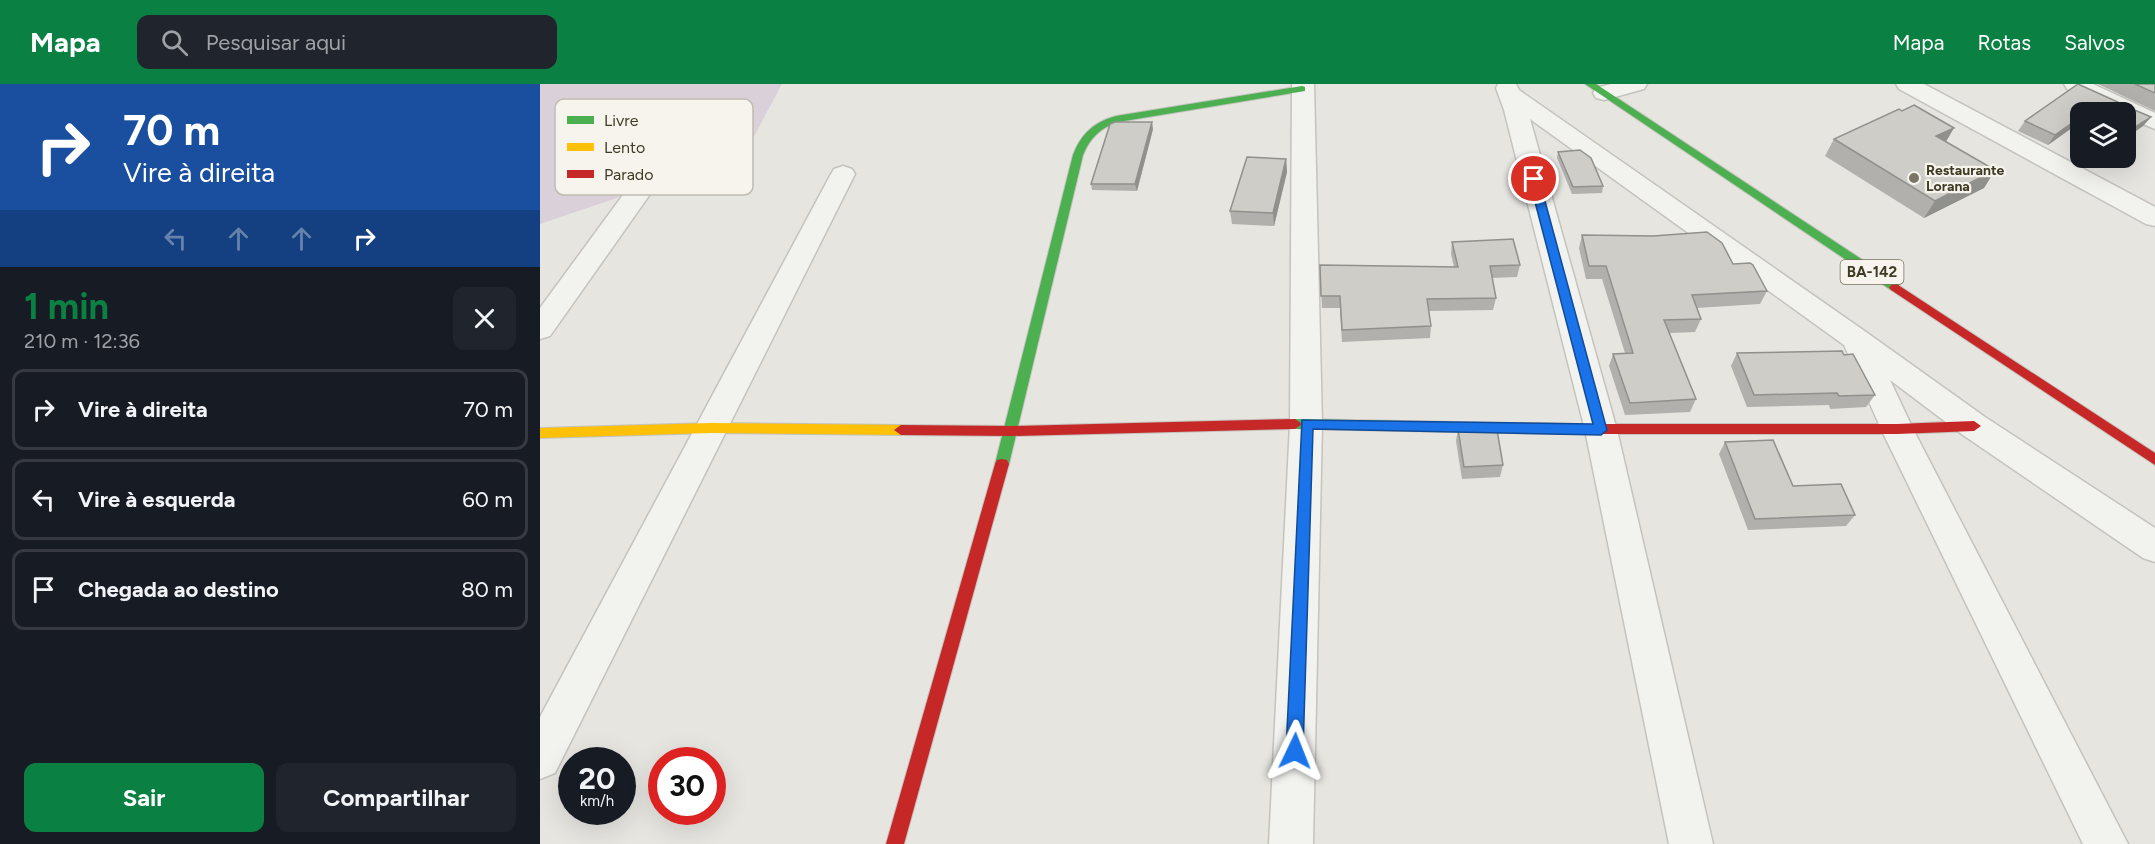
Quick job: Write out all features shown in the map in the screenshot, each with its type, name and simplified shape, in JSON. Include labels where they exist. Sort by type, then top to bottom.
[{"type":"street","points":[[1597,89],[1635,84]]},
{"type":"street","points":[[1907,84],[2155,218]]},
{"type":"street","points":[[2075,84],[2155,122]]},
{"type":"street","points":[[895,844],[1011,430],[1078,155],[1091,129],[1116,119],[1303,86],[1306,424],[1291,844]]},
{"type":"street","points":[[1507,89],[1974,426],[2155,547]]},
{"type":"street","points":[[1507,89],[1601,430],[1691,844]]},
{"type":"street","name":"BA-142","points":[[1597,89],[2155,460]]},
{"type":"street","points":[[540,759],[843,174]]},
{"type":"street","points":[[540,329],[636,195]]},
{"type":"street","points":[[1856,339],[1897,429],[2106,844]]},
{"type":"street","points":[[540,433],[711,428],[1011,430],[1306,424],[1601,430],[1897,429],[1974,426]]},
{"type":"shaded area","points":[[540,84],[782,84],[753,138],[753,99],[555,99],[555,195],[626,195],[540,224]]},
{"type":"building","points":[[2078,84],[2118,102],[2070,102],[2070,124],[2055,135],[2025,121]]},
{"type":"building","points":[[2135,84],[2155,84],[2155,93]]},
{"type":"building","points":[[1914,105],[1954,128],[1936,136],[1995,170],[1935,201],[1834,139],[1899,109],[1902,111]]},
{"type":"building","points":[[2136,111],[2151,117],[2136,127]]},
{"type":"building","points":[[1152,122],[1135,184],[1091,184],[1110,124]]},
{"type":"building","points":[[1580,150],[1591,158],[1603,186],[1573,187],[1558,152]]},
{"type":"building","points":[[1247,157],[1286,159],[1273,213],[1230,211]]},
{"type":"building","points":[[1707,232],[1722,243],[1733,264],[1750,263],[1753,265],[1767,291],[1692,295],[1701,319],[1664,320],[1696,399],[1630,403],[1613,354],[1633,353],[1606,266],[1589,266],[1582,235],[1653,236]]},
{"type":"building","points":[[1513,239],[1520,265],[1490,266],[1496,298],[1427,299],[1431,326],[1342,330],[1340,296],[1321,296],[1320,265],[1458,267],[1452,242]]},
{"type":"building","points":[[1842,351],[1844,355],[1853,354],[1875,395],[1839,396],[1837,393],[1754,395],[1737,353]]},
{"type":"building","points":[[1458,429],[1497,430],[1503,465],[1464,467]]},
{"type":"building","points":[[1773,440],[1793,486],[1841,484],[1855,515],[1755,519],[1725,442]]},
{"type":"traffic: fast","points":[[1590,84],[1895,287]]},
{"type":"traffic: fast","points":[[1002,464],[1078,155],[1088,136],[1103,124],[1116,119],[1302,89]]},
{"type":"traffic: fast","points":[[1295,424],[1574,429]]},
{"type":"traffic: slow","points":[[540,433],[711,428],[901,430]]},
{"type":"traffic: jam","points":[[1895,287],[2155,460]]},
{"type":"traffic: jam","points":[[901,430],[1011,431],[1295,424]]},
{"type":"traffic: jam","points":[[1574,429],[1897,429],[1974,426]]},
{"type":"traffic: jam","points":[[895,844],[1002,464]]},
{"type":"place","name":"Restaurante Lorana","points":[[1914,178]]},
{"type":"route","points":[[1295,751],[1306,424],[1601,430],[1534,179]]}]
